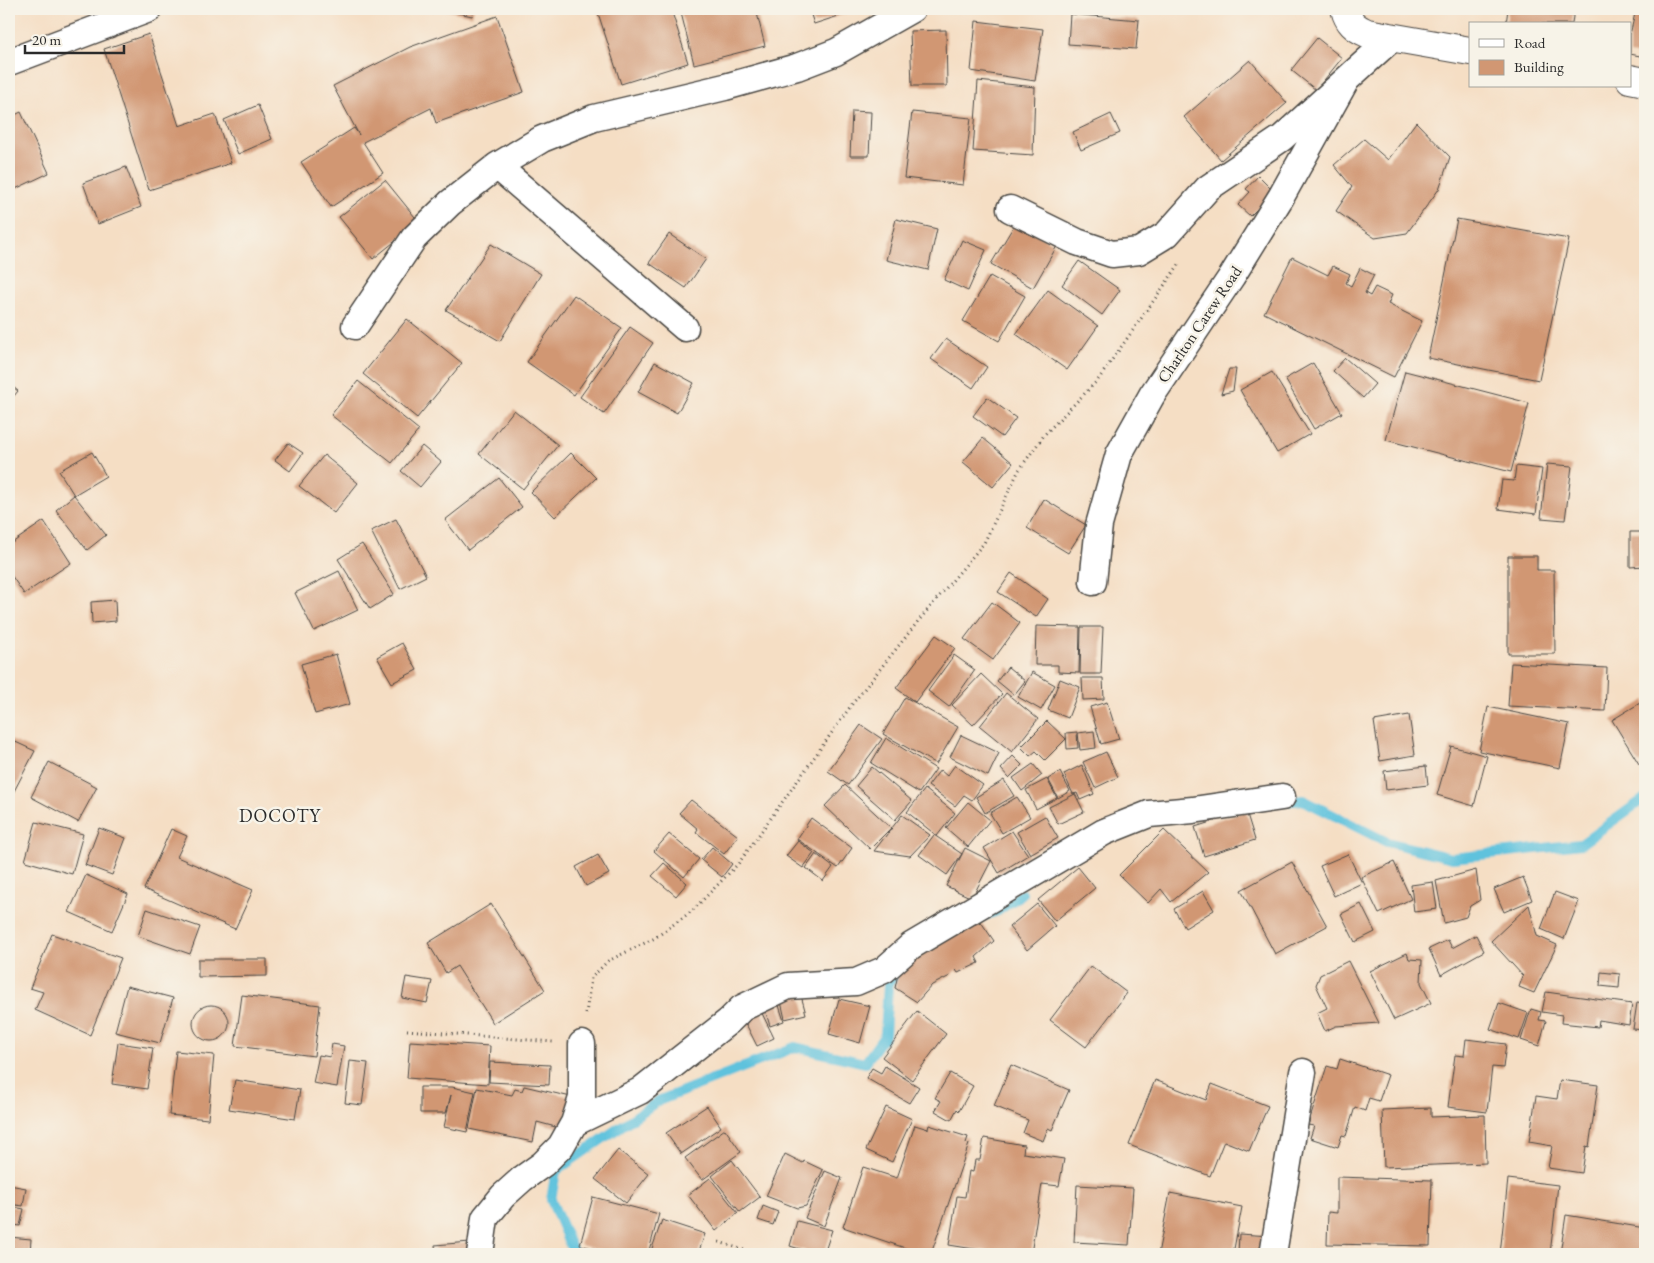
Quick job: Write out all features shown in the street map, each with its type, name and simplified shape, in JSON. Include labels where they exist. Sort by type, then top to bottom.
[{"type":"street","points":[[9,62],[149,9]]},
{"type":"street","points":[[354,326],[414,238],[450,203],[497,166],[542,139],[594,118],[725,87],[797,67],[836,52],[912,9]]},
{"type":"street","points":[[1346,13],[1356,29],[1367,34],[1469,51]]},
{"type":"street","points":[[1010,209],[1077,242],[1112,254],[1139,251],[1167,234],[1208,188],[1282,138],[1391,39]]},
{"type":"street","points":[[1632,79],[1645,82]]},
{"type":"street","name":"Charlton Carew Road","points":[[1093,582],[1099,525],[1119,454],[1152,395],[1232,276],[1281,197],[1345,82]]},
{"type":"street","points":[[497,166],[685,328]]},
{"type":"street","points":[[574,1123],[640,1091],[730,1021],[742,1008],[788,986],[856,982],[884,970],[911,946],[1104,832],[1149,814],[1282,797]]},
{"type":"street","points":[[480,1254],[485,1218],[503,1196],[543,1164],[561,1146],[574,1123],[582,1098],[582,1044]]},
{"type":"street","points":[[1273,1254],[1303,1072]]},
{"type":"path","points":[[407,1030],[582,1044],[590,978],[608,961],[655,938],[692,911],[738,864],[853,703],[984,543],[1019,470],[1045,434],[1098,380],[1184,257]]},
{"type":"path","points":[[719,1242],[756,1254]]},
{"type":"building","points":[[441,9],[474,9],[472,16]]},
{"type":"building","points":[[612,9],[671,9],[688,63],[621,84],[598,13]]},
{"type":"building","points":[[680,9],[756,9],[765,46],[694,64]]},
{"type":"building","points":[[809,9],[860,9],[814,24]]},
{"type":"building","points":[[1508,9],[1574,9],[1572,22],[1506,22]]},
{"type":"building","points":[[1636,9],[1645,9],[1645,57],[1632,54],[1632,26]]},
{"type":"building","points":[[1070,14],[1139,20],[1136,49],[1068,44]]},
{"type":"building","points":[[497,16],[524,92],[436,123],[431,108],[363,142],[383,173],[331,207],[301,162],[354,128],[359,135],[333,86],[410,47]]},
{"type":"building","points":[[976,21],[1043,29],[1035,81],[971,71]]},
{"type":"building","points":[[946,30],[947,86],[912,86],[910,31]]},
{"type":"building","points":[[149,34],[179,126],[215,114],[231,163],[149,190],[104,49]]},
{"type":"building","points":[[1317,38],[1342,58],[1316,90],[1291,70]]},
{"type":"building","points":[[1250,60],[1287,103],[1221,160],[1184,117]]},
{"type":"building","points":[[978,81],[1035,87],[1033,155],[973,151]]},
{"type":"building","points":[[258,105],[272,139],[238,154],[224,120]]},
{"type":"building","points":[[852,111],[871,112],[869,156],[850,156]]},
{"type":"building","points":[[21,112],[49,173],[9,192],[9,118]]},
{"type":"building","points":[[912,112],[971,118],[963,185],[904,178]]},
{"type":"building","points":[[1111,114],[1120,133],[1081,150],[1073,132]]},
{"type":"building","points":[[1416,122],[1450,157],[1439,189],[1407,233],[1375,238],[1336,211],[1352,187],[1334,165],[1364,139],[1388,160]]},
{"type":"building","points":[[126,167],[141,207],[98,224],[83,183]]},
{"type":"building","points":[[1258,176],[1274,192],[1250,216],[1238,205],[1250,192],[1246,189]]},
{"type":"building","points":[[385,180],[419,222],[373,259],[339,217]]},
{"type":"building","points":[[896,219],[937,229],[928,270],[886,260]]},
{"type":"building","points":[[1457,219],[1569,239],[1539,380],[1428,358]]},
{"type":"building","points":[[1016,222],[1057,246],[1033,288],[991,264]]},
{"type":"building","points":[[669,234],[706,259],[686,288],[649,263]]},
{"type":"building","points":[[962,240],[986,250],[968,291],[944,280]]},
{"type":"building","points":[[491,244],[541,274],[500,341],[446,310]]},
{"type":"building","points":[[1292,257],[1328,275],[1333,266],[1350,274],[1346,283],[1351,286],[1360,268],[1374,275],[1365,293],[1370,296],[1375,287],[1392,295],[1388,304],[1422,321],[1394,377],[1264,313]]},
{"type":"building","points":[[1079,261],[1120,290],[1102,315],[1062,285]]},
{"type":"building","points":[[990,276],[1025,296],[999,341],[963,321]]},
{"type":"building","points":[[1048,290],[1098,326],[1067,370],[1016,334]]},
{"type":"building","points":[[574,295],[622,328],[574,395],[527,362]]},
{"type":"building","points":[[407,319],[462,363],[417,418],[363,374]]},
{"type":"building","points":[[630,327],[653,343],[604,414],[580,397]]},
{"type":"building","points":[[946,339],[987,367],[973,388],[931,359]]},
{"type":"building","points":[[1345,358],[1375,384],[1363,398],[1333,371]]},
{"type":"building","points":[[655,362],[694,383],[677,413],[638,392]]},
{"type":"building","points":[[1313,363],[1342,413],[1314,429],[1285,379]]},
{"type":"building","points":[[1229,369],[1236,369],[1233,391],[1221,394]]},
{"type":"building","points":[[1405,371],[1529,403],[1511,472],[1386,440]]},
{"type":"building","points":[[1272,372],[1310,434],[1277,453],[1240,390]]},
{"type":"building","points":[[358,381],[419,430],[392,463],[331,415]]},
{"type":"building","points":[[9,384],[18,391],[9,402]]},
{"type":"building","points":[[987,397],[1016,418],[1002,437],[973,416]]},
{"type":"building","points":[[514,410],[558,445],[523,489],[479,454]]},
{"type":"building","points":[[983,438],[1013,463],[993,487],[963,462]]},
{"type":"building","points":[[288,443],[303,453],[290,471],[275,460]]},
{"type":"building","points":[[422,446],[441,462],[420,487],[401,471]]},
{"type":"building","points":[[92,452],[106,476],[74,495],[59,471]]},
{"type":"building","points":[[571,453],[596,478],[555,517],[531,492]]},
{"type":"building","points":[[324,455],[358,483],[334,513],[299,486]]},
{"type":"building","points":[[1547,464],[1572,466],[1565,520],[1541,518]]},
{"type":"building","points":[[1516,466],[1542,469],[1536,514],[1498,509],[1502,480],[1514,481]]},
{"type":"building","points":[[499,478],[522,507],[468,550],[445,520]]},
{"type":"building","points":[[74,495],[106,535],[87,550],[56,510]]},
{"type":"building","points":[[1044,499],[1086,525],[1068,553],[1027,528]]},
{"type":"building","points":[[396,519],[426,576],[400,589],[371,531]]},
{"type":"building","points":[[44,521],[71,563],[24,594],[9,572],[9,545]]},
{"type":"building","points":[[1630,532],[1645,532],[1645,566],[1630,567]]},
{"type":"building","points":[[362,544],[394,594],[370,609],[338,559]]},
{"type":"building","points":[[1508,556],[1537,556],[1537,570],[1554,570],[1555,654],[1508,654]]},
{"type":"building","points":[[339,571],[358,610],[314,631],[295,593]]},
{"type":"building","points":[[1011,573],[1048,599],[1036,617],[998,592]]},
{"type":"building","points":[[115,600],[116,621],[92,623],[91,602]]},
{"type":"building","points":[[992,602],[1020,623],[993,660],[964,639]]},
{"type":"building","points":[[1036,626],[1080,627],[1079,673],[1058,672],[1058,665],[1035,665]]},
{"type":"building","points":[[1081,627],[1103,627],[1101,674],[1080,674]]},
{"type":"building","points":[[936,635],[955,648],[915,702],[896,688]]},
{"type":"building","points":[[402,643],[417,670],[392,683],[377,657]]},
{"type":"building","points":[[336,654],[350,704],[315,714],[301,664]]},
{"type":"building","points":[[954,655],[975,670],[949,707],[928,691]]},
{"type":"building","points":[[1511,663],[1607,668],[1605,711],[1508,706]]},
{"type":"building","points":[[1008,667],[1025,681],[1014,695],[997,681]]},
{"type":"building","points":[[1032,672],[1055,685],[1041,710],[1018,697]]},
{"type":"building","points":[[981,674],[1002,694],[973,725],[952,705]]},
{"type":"building","points":[[1082,678],[1103,678],[1104,699],[1083,700]]},
{"type":"building","points":[[1060,679],[1080,687],[1068,718],[1048,710]]},
{"type":"building","points":[[1006,693],[1038,719],[1012,752],[980,726]]},
{"type":"building","points":[[905,697],[958,727],[936,764],[883,734]]},
{"type":"building","points":[[1645,700],[1645,760],[1639,764],[1612,720]]},
{"type":"building","points":[[1107,702],[1119,739],[1101,744],[1090,707]]},
{"type":"building","points":[[1488,707],[1569,724],[1560,768],[1479,751]]},
{"type":"building","points":[[1409,715],[1415,755],[1380,761],[1374,721]]},
{"type":"building","points":[[1047,721],[1066,739],[1045,760],[1036,751],[1030,756],[1021,747]]},
{"type":"building","points":[[861,725],[882,739],[848,785],[828,771]]},
{"type":"building","points":[[1094,731],[1096,748],[1080,750],[1078,733]]},
{"type":"building","points":[[1077,732],[1078,748],[1067,749],[1066,733]]},
{"type":"building","points":[[961,735],[999,753],[988,776],[950,757]]},
{"type":"building","points":[[886,738],[936,769],[919,793],[871,763]]},
{"type":"building","points":[[9,739],[35,751],[12,795],[9,793]]},
{"type":"building","points":[[1451,746],[1487,756],[1474,806],[1437,795]]},
{"type":"building","points":[[1106,752],[1118,777],[1095,788],[1083,762]]},
{"type":"building","points":[[1013,756],[1022,765],[1009,778],[1001,769]]},
{"type":"building","points":[[49,762],[97,787],[78,822],[31,797]]},
{"type":"building","points":[[1033,764],[1042,775],[1022,791],[1013,778]]},
{"type":"building","points":[[955,765],[983,785],[972,800],[964,795],[955,806],[928,786],[940,770],[947,776]]},
{"type":"building","points":[[1082,765],[1094,794],[1080,800],[1077,793],[1073,794],[1064,774]]},
{"type":"building","points":[[1426,766],[1428,785],[1386,790],[1384,771]]},
{"type":"building","points":[[872,767],[912,801],[895,820],[856,786]]},
{"type":"building","points":[[1060,772],[1070,791],[1058,798],[1048,779]]},
{"type":"building","points":[[1047,779],[1057,798],[1036,809],[1026,790]]},
{"type":"building","points":[[1004,780],[1014,796],[985,813],[976,797]]},
{"type":"building","points":[[845,785],[891,828],[870,849],[825,806]]},
{"type":"building","points":[[925,789],[955,813],[937,836],[907,812]]},
{"type":"building","points":[[1075,794],[1084,812],[1058,824],[1049,807]]},
{"type":"building","points":[[1017,797],[1030,817],[1002,833],[990,813]]},
{"type":"building","points":[[691,800],[738,836],[724,854],[696,832],[698,829],[679,813]]},
{"type":"building","points":[[968,802],[990,820],[968,847],[946,828]]},
{"type":"building","points":[[1246,811],[1255,840],[1204,856],[1195,827]]},
{"type":"building","points":[[902,815],[930,835],[910,856],[874,851]]},
{"type":"building","points":[[1045,816],[1058,838],[1030,854],[1017,832]]},
{"type":"building","points":[[811,818],[852,848],[838,868],[797,839]]},
{"type":"building","points":[[36,822],[83,834],[72,874],[25,861]]},
{"type":"building","points":[[99,828],[126,838],[112,875],[85,865]]},
{"type":"building","points":[[171,829],[187,836],[177,857],[253,890],[235,929],[144,889]]},
{"type":"building","points":[[1164,830],[1208,872],[1171,902],[1161,889],[1148,903],[1119,875]]},
{"type":"building","points":[[1012,831],[1028,855],[999,873],[984,848]]},
{"type":"building","points":[[669,834],[699,859],[684,877],[654,851]]},
{"type":"building","points":[[934,835],[962,854],[947,875],[919,855]]},
{"type":"building","points":[[798,841],[814,853],[803,868],[786,856]]},
{"type":"building","points":[[712,847],[732,864],[722,877],[701,860]]},
{"type":"building","points":[[965,848],[991,861],[972,898],[946,886]]},
{"type":"building","points":[[816,854],[833,867],[823,881],[806,868]]},
{"type":"building","points":[[1348,854],[1362,883],[1334,896],[1320,866]]},
{"type":"building","points":[[598,855],[609,874],[586,886],[576,867]]},
{"type":"building","points":[[1292,862],[1327,926],[1275,954],[1241,890]]},
{"type":"building","points":[[1394,862],[1411,899],[1379,914],[1361,877]]},
{"type":"building","points":[[664,863],[687,883],[676,896],[652,876]]},
{"type":"building","points":[[1078,867],[1095,888],[1055,921],[1038,900]]},
{"type":"building","points":[[1476,870],[1480,900],[1470,906],[1466,917],[1444,923],[1436,881]]},
{"type":"building","points":[[86,875],[128,894],[112,931],[69,912]]},
{"type":"building","points":[[1523,877],[1532,900],[1504,912],[1494,889]]},
{"type":"building","points":[[1433,882],[1437,909],[1414,912],[1411,885]]},
{"type":"building","points":[[1203,891],[1214,910],[1185,928],[1174,909]]},
{"type":"building","points":[[1555,892],[1579,901],[1564,939],[1541,929]]},
{"type":"building","points":[[491,904],[545,990],[493,1023],[457,966],[446,973],[428,943]]},
{"type":"building","points":[[1037,904],[1055,926],[1027,950],[1009,927]]},
{"type":"building","points":[[1361,904],[1375,932],[1355,942],[1341,914]]},
{"type":"building","points":[[1529,905],[1537,936],[1557,945],[1534,993],[1519,987],[1523,976],[1491,941]]},
{"type":"building","points":[[147,909],[200,927],[190,954],[138,936]]},
{"type":"building","points":[[981,922],[994,941],[976,957],[979,963],[958,973],[956,970],[950,976],[932,985],[917,1002],[895,988],[898,974],[921,947]]},
{"type":"building","points":[[52,934],[121,958],[90,1035],[35,1010],[43,992],[30,988]]},
{"type":"building","points":[[1476,935],[1484,951],[1441,975],[1429,949],[1448,940],[1452,948]]},
{"type":"building","points":[[1407,953],[1409,959],[1422,960],[1421,983],[1431,1003],[1394,1020],[1370,971]]},
{"type":"building","points":[[198,959],[267,959],[267,976],[198,977]]},
{"type":"building","points":[[1348,961],[1379,1023],[1336,1026],[1325,1031],[1317,1013],[1327,1008],[1316,985],[1320,975]]},
{"type":"building","points":[[1091,966],[1127,993],[1086,1047],[1050,1020]]},
{"type":"building","points":[[1601,972],[1620,974],[1619,988],[1600,986]]},
{"type":"building","points":[[406,977],[432,981],[427,1003],[402,998]]},
{"type":"building","points":[[127,986],[173,998],[160,1043],[115,1032]]},
{"type":"building","points":[[799,988],[806,1014],[785,1019],[779,993]]},
{"type":"building","points":[[1546,992],[1632,1004],[1629,1025],[1599,1020],[1598,1027],[1561,1023],[1562,1015],[1542,1012]]},
{"type":"building","points":[[242,995],[320,1005],[314,1056],[235,1046]]},
{"type":"building","points":[[776,996],[784,1021],[770,1026],[762,1000]]},
{"type":"building","points":[[839,999],[870,1006],[860,1043],[829,1034]]},
{"type":"building","points":[[1499,1003],[1528,1013],[1519,1039],[1490,1029]]},
{"type":"building","points":[[1637,1003],[1645,1004],[1645,1030],[1633,1029]]},
{"type":"building","points":[[211,1005],[218,1006],[224,1010],[228,1016],[228,1030],[224,1036],[218,1040],[211,1041],[204,1040],[198,1036],[194,1030],[193,1023],[194,1016],[198,1010],[204,1006]]},
{"type":"building","points":[[758,1005],[774,1038],[757,1046],[741,1014]]},
{"type":"building","points":[[1531,1009],[1541,1012],[1539,1020],[1546,1021],[1539,1046],[1521,1040]]},
{"type":"building","points":[[917,1011],[946,1034],[912,1080],[882,1057]]},
{"type":"building","points":[[1466,1039],[1506,1044],[1503,1068],[1492,1067],[1487,1112],[1448,1107],[1455,1055],[1464,1056]]},
{"type":"building","points":[[410,1041],[490,1046],[488,1084],[407,1078]]},
{"type":"building","points":[[118,1043],[153,1048],[147,1089],[112,1084]]},
{"type":"building","points":[[332,1044],[344,1046],[337,1087],[313,1083],[319,1055],[330,1057]]},
{"type":"building","points":[[176,1051],[214,1055],[208,1119],[169,1115]]},
{"type":"building","points":[[1340,1059],[1388,1075],[1379,1101],[1369,1098],[1365,1111],[1355,1107],[1346,1136],[1342,1135],[1338,1147],[1310,1138],[1314,1126],[1308,1125],[1327,1066],[1337,1069]]},
{"type":"building","points":[[350,1061],[368,1063],[362,1105],[345,1103]]},
{"type":"building","points":[[490,1062],[550,1065],[549,1085],[489,1082]]},
{"type":"building","points":[[1011,1065],[1069,1090],[1052,1130],[1048,1128],[1043,1141],[1023,1133],[1028,1120],[994,1106]]},
{"type":"building","points":[[885,1066],[919,1087],[909,1103],[866,1078],[872,1068],[881,1073]]},
{"type":"building","points":[[950,1073],[973,1086],[959,1111],[957,1109],[951,1120],[935,1111],[941,1101],[935,1098]]},
{"type":"building","points":[[235,1080],[300,1090],[295,1119],[229,1109]]},
{"type":"building","points":[[1155,1080],[1206,1100],[1212,1084],[1268,1106],[1249,1151],[1224,1141],[1210,1176],[1129,1145]]},
{"type":"building","points":[[1560,1080],[1598,1085],[1589,1147],[1586,1146],[1582,1173],[1548,1168],[1552,1146],[1529,1142],[1536,1096],[1557,1099]]},
{"type":"building","points":[[524,1086],[571,1097],[563,1129],[537,1122],[533,1142],[469,1129],[477,1088],[512,1095],[515,1089],[522,1091]]},
{"type":"building","points":[[420,1087],[452,1087],[475,1092],[467,1132],[444,1127],[451,1095],[446,1113],[420,1113]]},
{"type":"building","points":[[707,1106],[721,1127],[681,1154],[666,1133]]},
{"type":"building","points":[[886,1107],[912,1119],[892,1162],[866,1150]]},
{"type":"building","points":[[1431,1108],[1431,1117],[1485,1115],[1486,1163],[1384,1167],[1382,1110]]},
{"type":"building","points":[[915,1125],[928,1129],[929,1125],[968,1137],[966,1143],[969,1144],[931,1254],[923,1254],[843,1227],[863,1167],[897,1178]]},
{"type":"building","points":[[725,1129],[741,1152],[702,1180],[685,1158]]},
{"type":"building","points":[[984,1138],[1024,1145],[1023,1153],[1064,1159],[1059,1186],[1042,1184],[1031,1254],[1005,1254],[949,1245],[957,1196],[965,1197],[969,1171],[973,1172],[975,1160],[980,1160]]},
{"type":"building","points":[[618,1150],[649,1174],[626,1203],[595,1179]]},
{"type":"building","points":[[785,1154],[823,1170],[806,1206],[797,1208],[766,1196]]},
{"type":"building","points":[[732,1160],[760,1197],[740,1212],[712,1176]]},
{"type":"building","points":[[825,1171],[842,1178],[824,1226],[805,1218]]},
{"type":"building","points":[[1337,1177],[1432,1180],[1430,1246],[1327,1244],[1328,1212],[1337,1213]]},
{"type":"building","points":[[710,1178],[738,1213],[716,1231],[688,1195]]},
{"type":"building","points":[[1508,1179],[1558,1185],[1550,1254],[1500,1254]]},
{"type":"building","points":[[9,1185],[26,1188],[23,1206],[9,1204]]},
{"type":"building","points":[[1077,1185],[1133,1188],[1129,1245],[1074,1242]]},
{"type":"building","points":[[1170,1193],[1242,1207],[1233,1254],[1158,1254]]},
{"type":"building","points":[[593,1197],[659,1214],[648,1254],[617,1254],[580,1245]]},
{"type":"building","points":[[9,1206],[24,1209],[20,1226],[9,1224]]},
{"type":"building","points":[[763,1206],[778,1212],[773,1225],[758,1220]]},
{"type":"building","points":[[1566,1215],[1645,1228],[1645,1254],[1560,1254]]},
{"type":"building","points":[[662,1220],[705,1234],[698,1254],[650,1254]]},
{"type":"building","points":[[797,1221],[832,1230],[824,1254],[805,1254],[806,1251],[790,1246]]},
{"type":"building","points":[[1239,1234],[1271,1236],[1269,1254],[1238,1254]]},
{"type":"building","points":[[9,1237],[31,1239],[30,1254],[9,1254]]},
{"type":"building","points":[[470,1242],[471,1254],[436,1254],[435,1245]]},
{"type":"waterway","points":[[1282,802],[1303,800],[1387,842],[1452,858],[1581,844],[1645,798]]},
{"type":"waterway","points":[[980,917],[998,911],[1022,894]]},
{"type":"waterway","points":[[574,1254],[551,1200],[556,1171],[658,1101],[795,1047],[865,1063],[885,1035],[888,986],[897,969]]},
{"type":"district","name":"DOCOTY","points":[[280,816]]}]
